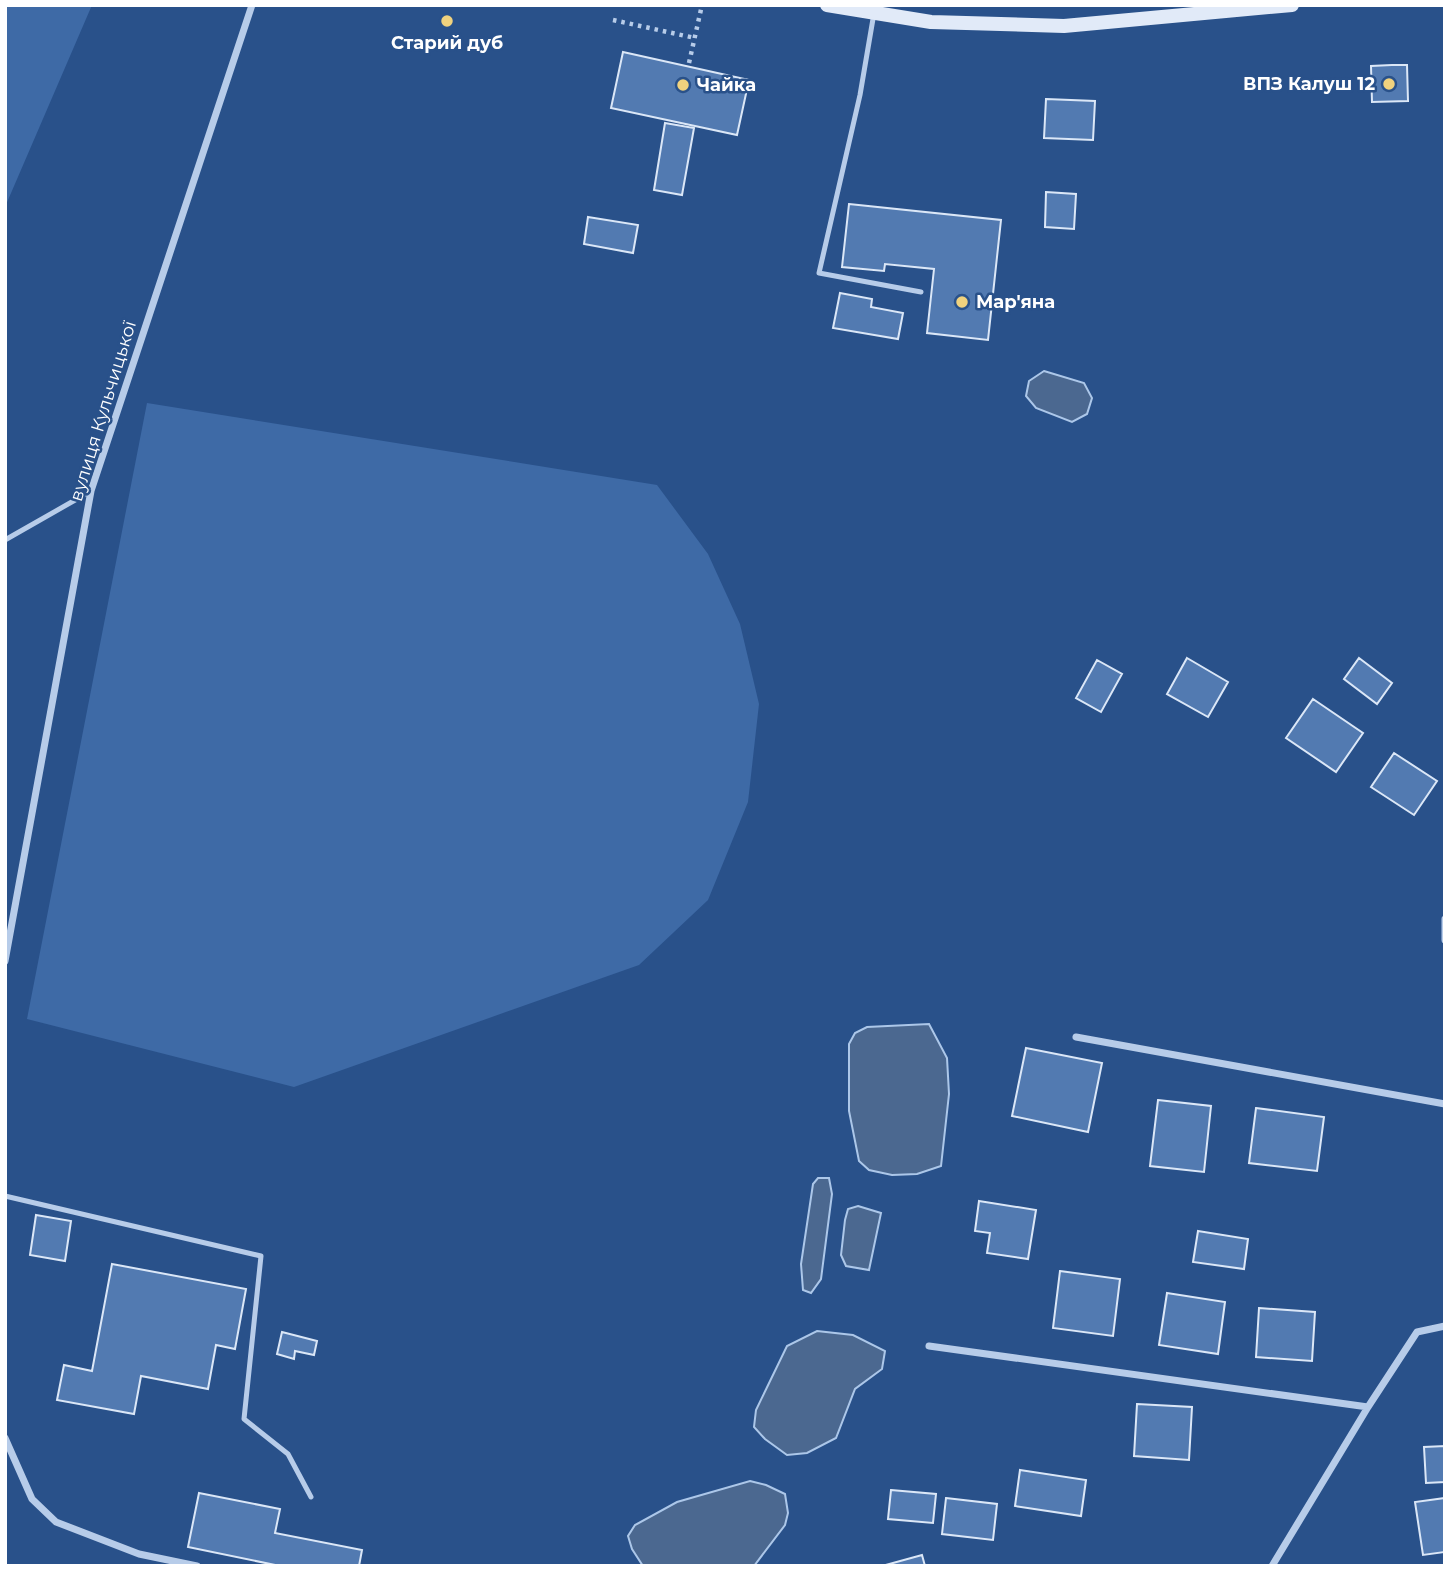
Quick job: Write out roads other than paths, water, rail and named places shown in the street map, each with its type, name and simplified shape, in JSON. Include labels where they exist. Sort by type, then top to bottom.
[{"type":"main road","points":[[827,5],[931,22],[1064,26],[1292,5]]},
{"type":"street","name":"вулиця Кульчицької","points":[[5,961],[91,491],[252,5]]},
{"type":"street","points":[[1445,919],[1445,940]]},
{"type":"street","points":[[1076,1037],[1445,1104]]},
{"type":"street","points":[[1272,1566],[1368,1407],[1417,1332],[1445,1326]]},
{"type":"street","points":[[929,1346],[1368,1407]]},
{"type":"street","points":[[5,1438],[32,1499],[56,1522],[139,1554],[197,1566]]},
{"type":"lane","points":[[874,13],[860,95],[819,273],[921,292]]},
{"type":"lane","points":[[5,540],[91,491]]},
{"type":"lane","points":[[5,1196],[261,1256],[244,1419],[288,1454],[311,1497]]},
{"type":"place","name":"Старий дуб","points":[[447,21]]},
{"type":"place","name":"ВПЗ Калуш 12","points":[[1389,84]]},
{"type":"place","name":"Чайка","points":[[683,85]]},
{"type":"place","name":"Мар'яна","points":[[962,302]]}]
